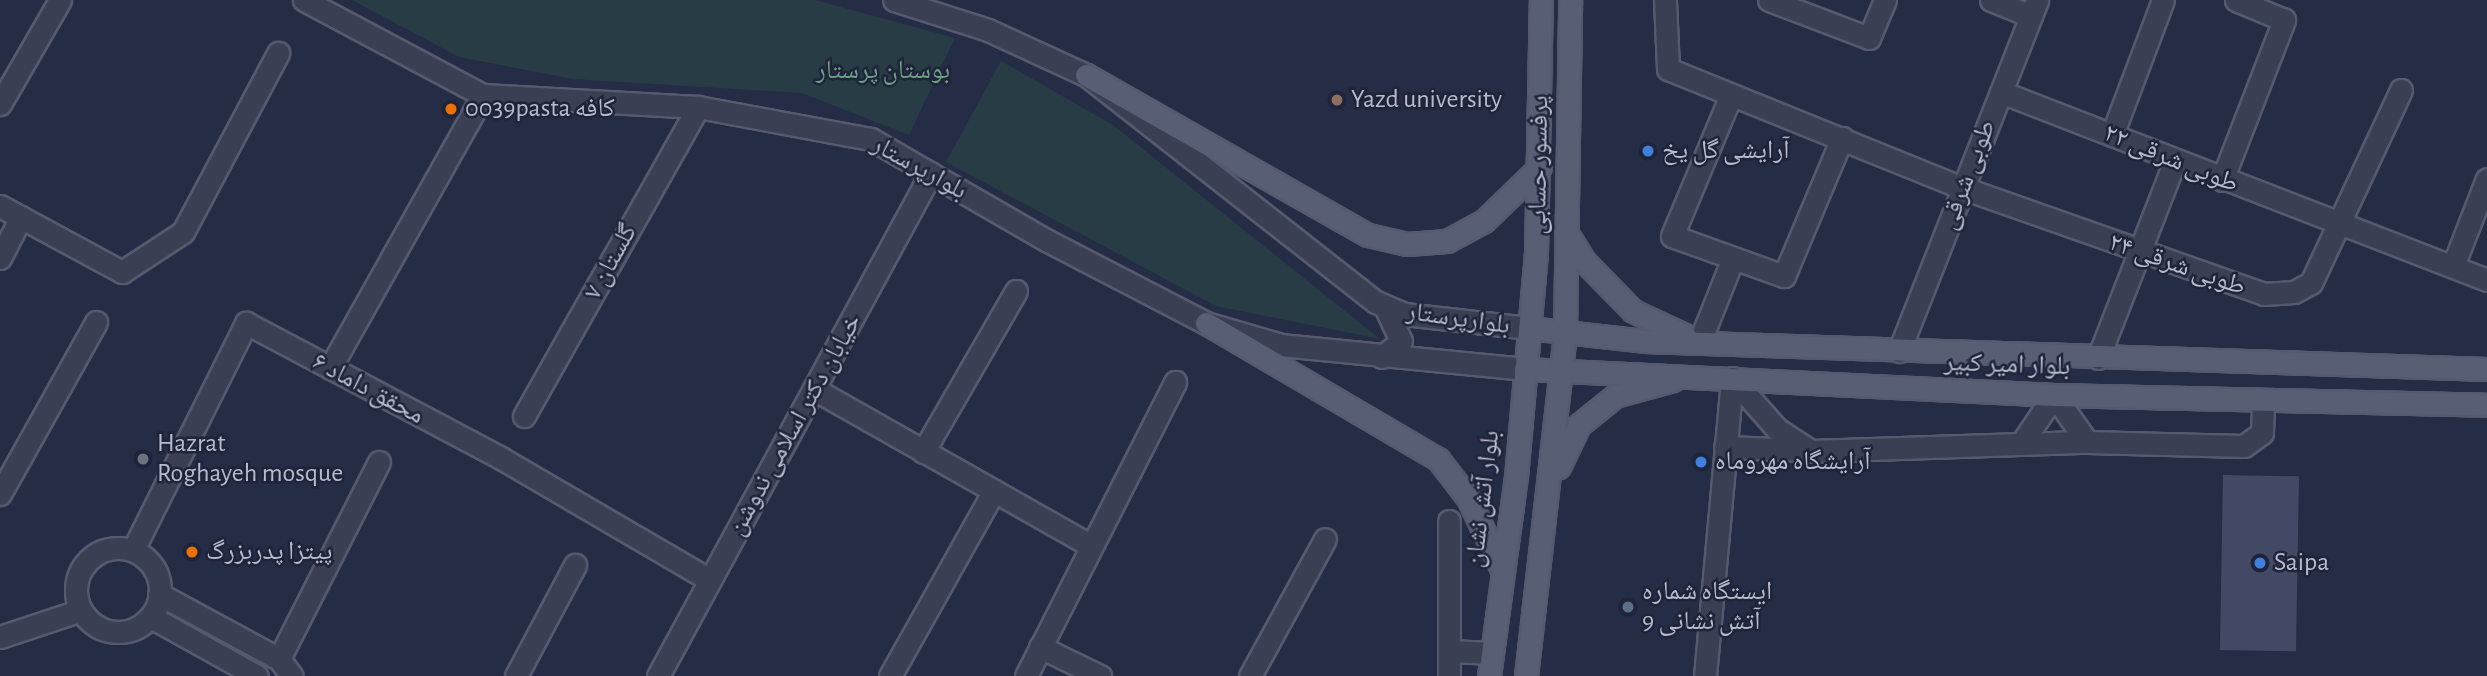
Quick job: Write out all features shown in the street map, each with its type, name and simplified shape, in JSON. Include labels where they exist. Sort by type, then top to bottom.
[{"type":"main road","name":"پرفسور حسابی","points":[[1529,328],[1540,167],[1541,0]]},
{"type":"main road","name":"پرفسور حسابی","points":[[1565,332],[1570,0]]},
{"type":"main road","points":[[1086,75],[1368,235],[1407,244],[1447,241],[1484,221],[1540,167]]},
{"type":"main road","points":[[1566,232],[1584,261],[1633,311],[1700,341]]},
{"type":"main road","points":[[1206,323],[1438,459],[1468,498],[1503,572]]},
{"type":"main road","name":"بلوار امیر کبیر","points":[[1529,328],[1700,341],[1899,351],[2265,363],[2485,364]]},
{"type":"main road","name":"بلوار آتش نشان","points":[[1489,676],[1529,328]]},
{"type":"main road","points":[[1526,676],[1552,482],[1565,332]]},
{"type":"main road","points":[[2263,401],[2265,363]]},
{"type":"main road","name":"بلوار امیر کبیر","points":[[1525,369],[2053,395],[2487,405]]},
{"type":"main road","points":[[1552,482],[1579,425],[1615,396],[1686,376]]},
{"type":"street","points":[[0,104],[60,0]]},
{"type":"street","name":"بلوارپرستار","points":[[304,0],[483,95],[698,107],[871,139],[1206,323],[1281,345],[1525,369]]},
{"type":"street","name":"بلوارپرستار","points":[[894,0],[988,30],[1086,75],[1385,306],[1433,319],[1529,328]]},
{"type":"street","name":"طوبی شرقی ۲۴","points":[[1665,0],[1668,69],[1963,188],[2138,253],[2264,294],[2294,292],[2311,283],[2340,226],[2401,90]]},
{"type":"street","points":[[1766,1],[1870,38],[1885,0]]},
{"type":"street","points":[[1991,0],[2034,8]]},
{"type":"street","points":[[2112,135],[2163,0]]},
{"type":"street","points":[[2222,180],[2284,20],[2236,0]]},
{"type":"street","name":"طوبی شرقی","points":[[1899,351],[2034,8]]},
{"type":"street","points":[[0,206],[122,272],[183,232],[278,53]]},
{"type":"street","name":"طوبی شرقی ۲۲","points":[[2001,92],[2340,226],[2487,280]]},
{"type":"street","points":[[330,368],[483,95]]},
{"type":"street","points":[[1731,95],[1672,236],[1784,276],[1842,138]]},
{"type":"street","name":"گلستان ۷","points":[[524,416],[698,107]]},
{"type":"street","points":[[2098,358],[2175,160]]},
{"type":"street","name":"خيابان دکتر اسلامی ندوشن","points":[[658,676],[931,173]]},
{"type":"street","points":[[2453,267],[2487,179]]},
{"type":"street","points":[[0,258],[21,217]]},
{"type":"street","points":[[1700,341],[1733,258]]},
{"type":"street","points":[[923,452],[1016,291]]},
{"type":"street","points":[[1382,357],[1401,341],[1385,306]]},
{"type":"street","points":[[0,494],[96,323]]},
{"type":"street","name":"محقق داماد ۶","points":[[133,550],[246,323],[710,580]]},
{"type":"street","points":[[1705,676],[1732,378]]},
{"type":"street","points":[[1732,378],[1777,429],[1811,451]]},
{"type":"street","points":[[1026,676],[1090,545],[1175,382]]},
{"type":"street","points":[[814,389],[1090,545]]},
{"type":"street","points":[[2021,444],[2053,395],[2087,442]]},
{"type":"street","points":[[1725,447],[1811,451],[2087,442],[2244,446],[2262,433],[2263,401]]},
{"type":"street","points":[[279,659],[379,462]]},
{"type":"street","points":[[890,676],[994,491]]},
{"type":"street","points":[[1449,521],[1449,676]]},
{"type":"street","points":[[1251,676],[1325,540]]},
{"type":"street","points":[[117,547],[133,550],[155,570],[159,594],[151,617],[133,629],[110,631],[81,610],[76,583],[89,559],[117,547]]},
{"type":"street","points":[[516,676],[575,565]]},
{"type":"street","points":[[159,594],[279,659],[292,676]]},
{"type":"street","points":[[0,637],[81,610]]},
{"type":"street","points":[[151,617],[244,674]]},
{"type":"street","points":[[1040,646],[1100,676]]},
{"type":"street","points":[[1450,651],[1492,653]]},
{"type":"green space","name":"بوستان پرستار","points":[[352,0],[815,0],[955,38],[909,135],[802,93],[573,79],[459,57]]},
{"type":"green space","points":[[1001,61],[1113,125],[1380,339],[1216,306],[946,162]]},
{"type":"building","name":"Saipa","points":[[2223,475],[2299,476],[2296,651],[2220,650]]},
{"type":"place","name":"Yazd university","points":[[1337,100]]},
{"type":"place","name":"0039pasta کافه","points":[[451,109]]},
{"type":"place","name":"آرایشی گل یخ","points":[[1648,151]]},
{"type":"place","name":"Hazrat Roghayeh mosque","points":[[143,459]]},
{"type":"place","name":"آرایشگاه مهروماه","points":[[1701,462]]},
{"type":"place","name":"پیتزا پدربزرگ","points":[[192,552]]},
{"type":"place","name":"Saipa","points":[[2260,563]]},
{"type":"place","name":"ایستگاه شماره 9 آتش نشانی","points":[[1628,607]]}]
